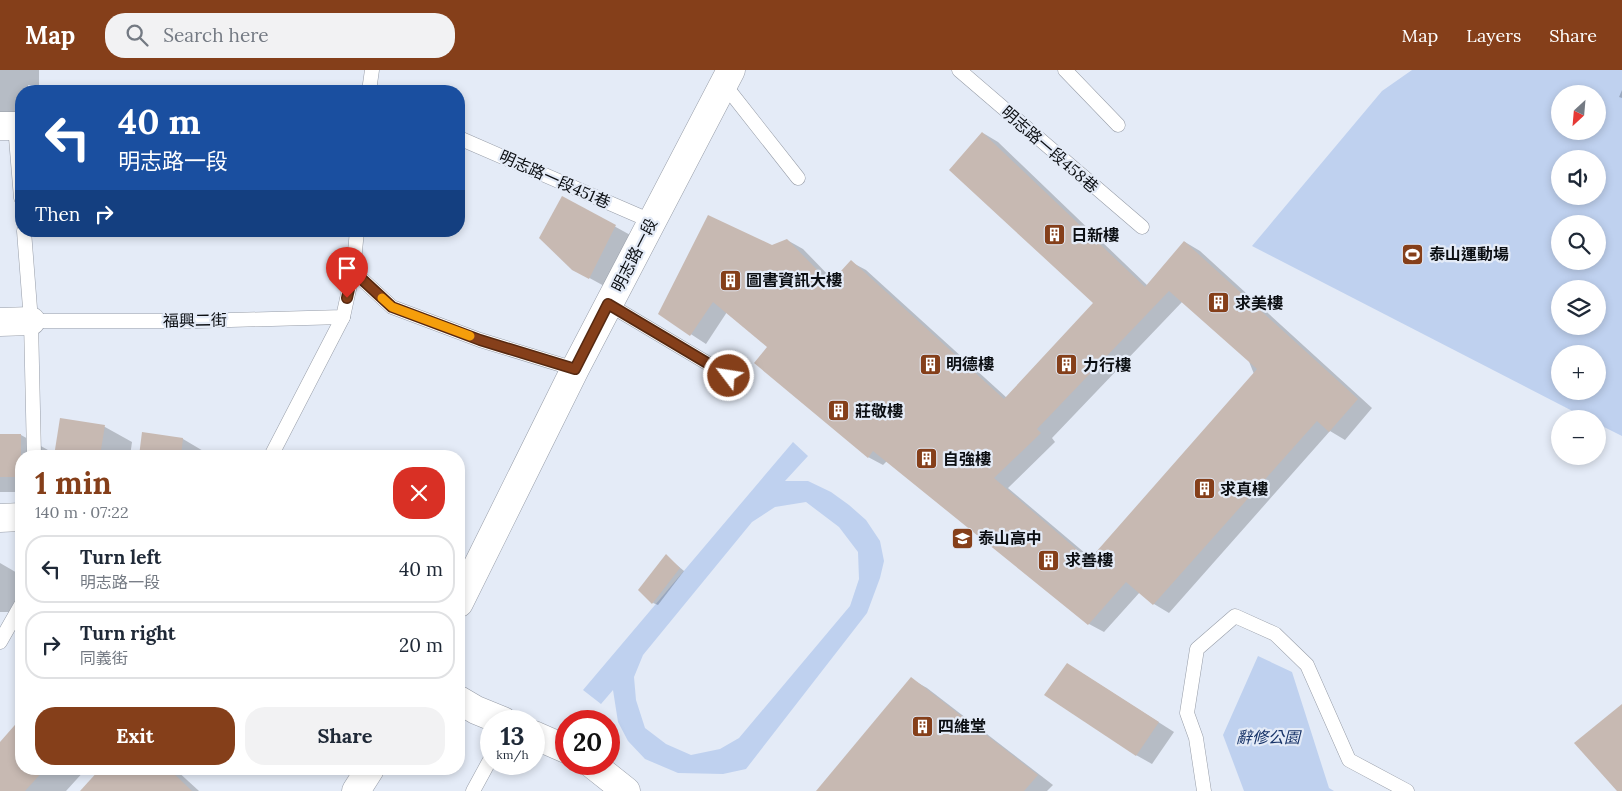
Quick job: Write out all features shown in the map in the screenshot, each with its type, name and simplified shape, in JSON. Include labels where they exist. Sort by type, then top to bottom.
[{"type":"main road","name":"明志路一段","points":[[465,592],[608,304],[728,77]]},
{"type":"main road","name":"福興二街","points":[[0,322],[31,321]]},
{"type":"main road","points":[[0,518],[15,517]]},
{"type":"main road","points":[[465,704],[480,712]]},
{"type":"main road","points":[[356,791],[366,775]]},
{"type":"main road","points":[[606,775],[626,791]]},
{"type":"lane","points":[[370,85],[372,70]]},
{"type":"lane","name":"明志路一段458巷","points":[[959,70],[1142,227]]},
{"type":"lane","points":[[1065,70],[1118,125]]},
{"type":"lane","points":[[728,77],[798,178]]},
{"type":"lane","points":[[12,126],[15,150]]},
{"type":"lane","name":"明志路一段451巷","points":[[465,141],[651,221]]},
{"type":"lane","points":[[24,237],[31,321],[34,450]]},
{"type":"lane","points":[[274,450],[343,316],[353,271],[356,237]]},
{"type":"lane","points":[[353,271],[392,307],[480,340],[575,369]]},
{"type":"lane","points":[[608,304],[729,376]]},
{"type":"lane","name":"福興二街","points":[[31,321],[196,320],[343,316]]},
{"type":"lane","points":[[0,642],[15,616]]},
{"type":"lane","points":[[1204,791],[1196,738],[1186,713],[1197,649],[1235,616],[1275,634],[1307,665],[1349,760],[1406,791]]},
{"type":"lane","points":[[473,791],[482,775]]},
{"type":"green space","name":"泰山運動場","points":[[1412,70],[1622,70],[1622,436],[1606,428],[1606,410],[1571,410],[1551,400],[1606,400],[1606,345],[1551,345],[1551,400],[1252,246],[1382,91]]},
{"type":"green space","points":[[793,442],[808,456],[785,481],[808,481],[831,492],[866,520],[880,541],[884,561],[867,613],[746,769],[723,774],[678,773],[645,759],[628,741],[620,726],[620,710],[616,710],[613,690],[601,704],[583,690]],"holes":[[[806,502],[839,527],[858,552],[859,579],[850,606],[739,738],[720,749],[691,755],[666,744],[645,728],[636,700],[634,677],[643,655],[752,522],[775,507]]]},
{"type":"green space","name":"辭修公園","points":[[1258,656],[1292,672],[1329,788],[1334,791],[1244,791],[1223,735]]},
{"type":"building","points":[[982,132],[1145,287],[1184,241],[1358,399],[1329,432],[1317,421],[1153,605],[1126,582],[1088,625],[873,451],[868,458],[754,363],[767,347],[713,302],[690,336],[658,314],[708,215],[772,245],[787,239],[830,283],[851,260],[1004,399],[1093,303],[949,170]],"holes":[[[1169,291],[1257,369],[1089,560],[994,478],[1041,433],[1037,429]]]},
{"type":"building","points":[[562,196],[616,225],[589,279],[572,270],[539,238]]},
{"type":"building","points":[[60,418],[105,425],[101,450],[55,450]]},
{"type":"building","points":[[142,432],[183,438],[182,450],[140,450]]},
{"type":"building","points":[[0,434],[21,434],[21,450],[15,450],[15,477],[0,477]]},
{"type":"building","points":[[666,554],[680,568],[652,604],[638,590]]},
{"type":"building","points":[[1067,663],[1159,722],[1136,756],[1044,695]]},
{"type":"building","name":"四維堂","points":[[911,677],[1038,775],[1024,791],[816,791]]},
{"type":"building","points":[[1622,704],[1622,791],[1617,791],[1574,743]]},
{"type":"building","points":[[15,725],[15,775],[40,775],[25,791],[0,791],[0,742]]},
{"type":"building","points":[[95,775],[175,775],[192,791],[80,791]]},
{"type":"slow traffic","points":[[382,298],[392,307],[470,336]]},
{"type":"place","name":"日新樓","points":[[1055,235]]},
{"type":"place","name":"泰山運動場","points":[[1413,254]]},
{"type":"place","name":"圖書資訊大樓","points":[[730,280]]},
{"type":"place","name":"求美樓","points":[[1219,303]]},
{"type":"place","name":"明德樓","points":[[930,364]]},
{"type":"place","name":"力行樓","points":[[1067,365]]},
{"type":"place","name":"莊敬樓","points":[[839,411]]},
{"type":"place","name":"自強樓","points":[[927,459]]},
{"type":"place","name":"求真樓","points":[[1204,489]]},
{"type":"place","name":"泰山高中","points":[[962,538]]},
{"type":"place","name":"求善樓","points":[[1049,560]]},
{"type":"place","name":"四維堂","points":[[922,726]]},
{"type":"route","points":[[347,298],[353,271],[392,307],[480,340],[575,369],[608,304],[729,376]]}]
